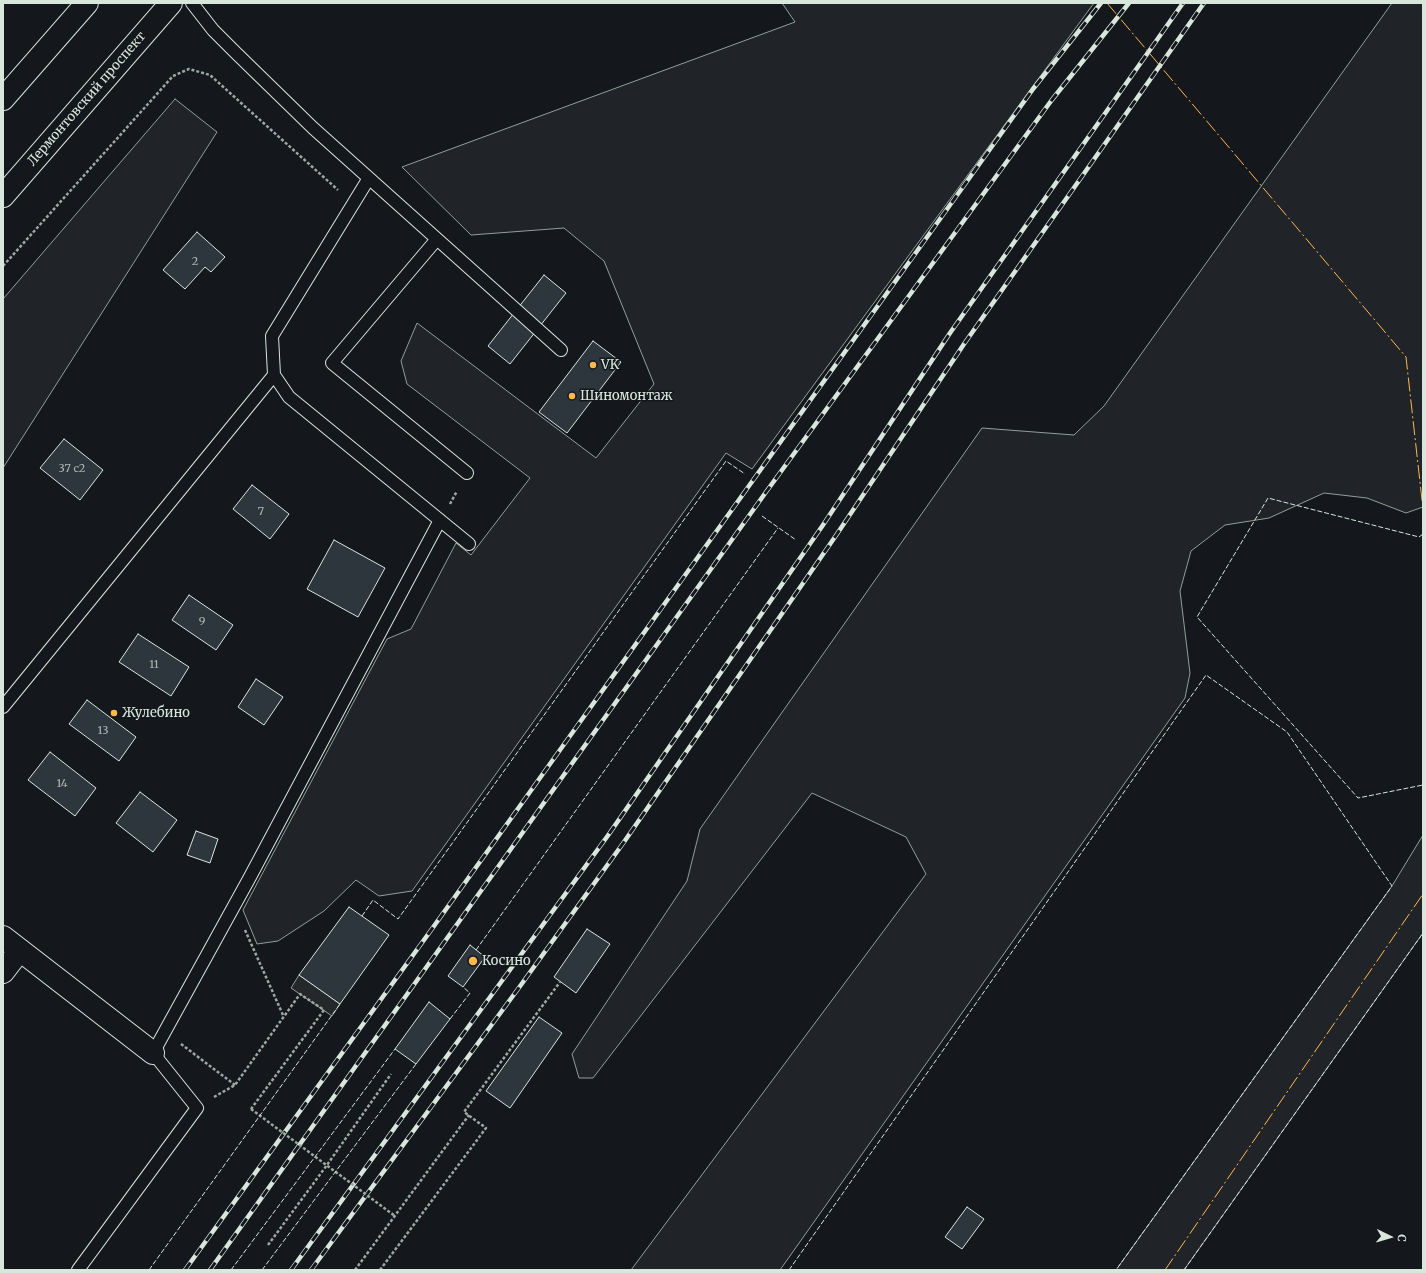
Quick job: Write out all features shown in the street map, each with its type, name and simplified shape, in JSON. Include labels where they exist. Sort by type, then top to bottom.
[{"type":"main road","points":[[3,99],[87,3]]},
{"type":"main road","name":"Лермонтовский проспект","points":[[3,196],[172,3]]},
{"type":"main road","points":[[3,937],[153,1053]]},
{"type":"main road","points":[[3,972],[20,950]]},
{"type":"lane","points":[[192,3],[213,30],[314,128],[561,350]]},
{"type":"lane","points":[[369,178],[272,336],[274,375],[289,397],[469,544]]},
{"type":"lane","points":[[437,239],[332,363],[468,473]]},
{"type":"lane","points":[[3,707],[274,375]]},
{"type":"lane","points":[[78,1270],[197,1108],[153,1053],[234,906],[440,520]]},
{"type":"path","points":[[3,266],[173,76],[189,69],[210,75],[353,204]]},
{"type":"path","points":[[440,520],[468,473]]},
{"type":"path","points":[[234,906],[283,1015]]},
{"type":"path","points":[[380,1270],[486,1128],[464,1112],[560,982]]},
{"type":"path","points":[[165,1032],[235,1085],[283,1015],[300,994],[324,1010],[251,1109],[395,1216]]},
{"type":"path","points":[[268,1245],[391,1074]]},
{"type":"path","points":[[355,1270],[468,1115]]},
{"type":"shaded area","points":[[782,3],[1094,3],[752,469],[726,453],[412,891],[379,896],[356,880],[324,911],[278,941],[257,944],[243,910],[387,639],[411,629],[456,543],[471,555],[530,478],[407,384],[401,361],[417,323],[596,458],[654,384],[604,261],[564,228],[471,235],[402,167],[795,22]]},
{"type":"shaded area","points":[[1392,3],[1423,3],[1423,507],[1406,513],[1367,498],[1324,493],[1269,518],[1225,525],[1191,551],[1180,591],[1190,673],[1185,698],[780,1270],[631,1270],[926,874],[906,837],[812,793],[593,1078],[579,1078],[572,1054],[687,881],[700,829],[982,428],[1074,435],[1104,406]]},
{"type":"shaded area","points":[[175,99],[217,132],[3,468],[3,299]]},
{"type":"shaded area","points":[[1423,835],[1423,933],[1184,1270],[1116,1270],[1392,886]]},
{"type":"shaded area","points":[[299,975],[340,1004],[332,1016],[291,988]]},
{"type":"building","points":[[197,232],[225,257],[211,272],[205,267],[185,289],[163,270]]},
{"type":"building","points":[[544,275],[566,293],[510,364],[488,346]]},
{"type":"building","points":[[593,341],[621,362],[567,433],[539,412]]},
{"type":"building","points":[[64,439],[103,470],[80,500],[40,468]]},
{"type":"building","points":[[252,485],[289,514],[270,539],[233,509]]},
{"type":"building","points":[[334,540],[385,568],[358,617],[307,589]]},
{"type":"building","points":[[189,595],[233,625],[216,650],[172,620]]},
{"type":"building","points":[[138,634],[189,667],[171,696],[119,662]]},
{"type":"building","points":[[256,679],[283,697],[264,725],[238,707]]},
{"type":"building","points":[[87,700],[136,737],[119,761],[69,724]]},
{"type":"building","points":[[50,752],[96,788],[75,816],[28,780]]},
{"type":"building","points":[[140,792],[177,820],[153,852],[116,823]]},
{"type":"building","points":[[196,831],[218,839],[210,863],[187,855]]},
{"type":"building","points":[[349,907],[389,935],[340,1004],[299,975]]},
{"type":"building","points":[[587,929],[610,944],[576,993],[554,977]]},
{"type":"building","points":[[470,945],[485,957],[463,987],[448,976]]},
{"type":"building","points":[[429,1002],[450,1019],[416,1064],[395,1049]]},
{"type":"building","points":[[539,1017],[562,1033],[510,1108],[486,1091]]},
{"type":"building","points":[[967,1207],[984,1219],[962,1249],[945,1237]]},
{"type":"railway","points":[[185,1270],[429,933],[1033,89],[1101,3]]},
{"type":"railway","points":[[210,1270],[766,492],[1051,101],[1129,3]]},
{"type":"railway","points":[[291,1270],[609,834],[823,525],[950,333],[1183,3]]},
{"type":"railway","points":[[311,1270],[518,989],[624,842],[837,534],[964,344],[1204,3]]},
{"type":"fence","points":[[362,916],[373,900],[398,919],[726,461],[745,474]]},
{"type":"fence","points":[[1423,534],[1419,537],[1268,498],[1197,617],[1358,798],[1423,785]]},
{"type":"fence","points":[[762,516],[796,540]]},
{"type":"fence","points":[[476,950],[778,528]]},
{"type":"fence","points":[[789,1270],[1206,675],[1287,732],[1392,886],[1116,1270]]},
{"type":"fence","points":[[1184,1270],[1423,933]]},
{"type":"fence","points":[[450,1019],[470,993],[463,987]]},
{"type":"fence","points":[[149,1270],[340,1004]]},
{"type":"fence","points":[[231,1270],[395,1049]]},
{"type":"fence","points":[[262,1270],[416,1064]]},
{"type":"power","points":[[1107,3],[1406,357],[1423,509]]},
{"type":"power","points":[[1165,1270],[1423,894]]},
{"type":"place","name":"VK","points":[[593,365]]},
{"type":"place","name":"Шиномонтаж","points":[[572,396]]},
{"type":"place","name":"Жулебино","points":[[114,713]]},
{"type":"place","name":"Косино","points":[[473,961]]}]
